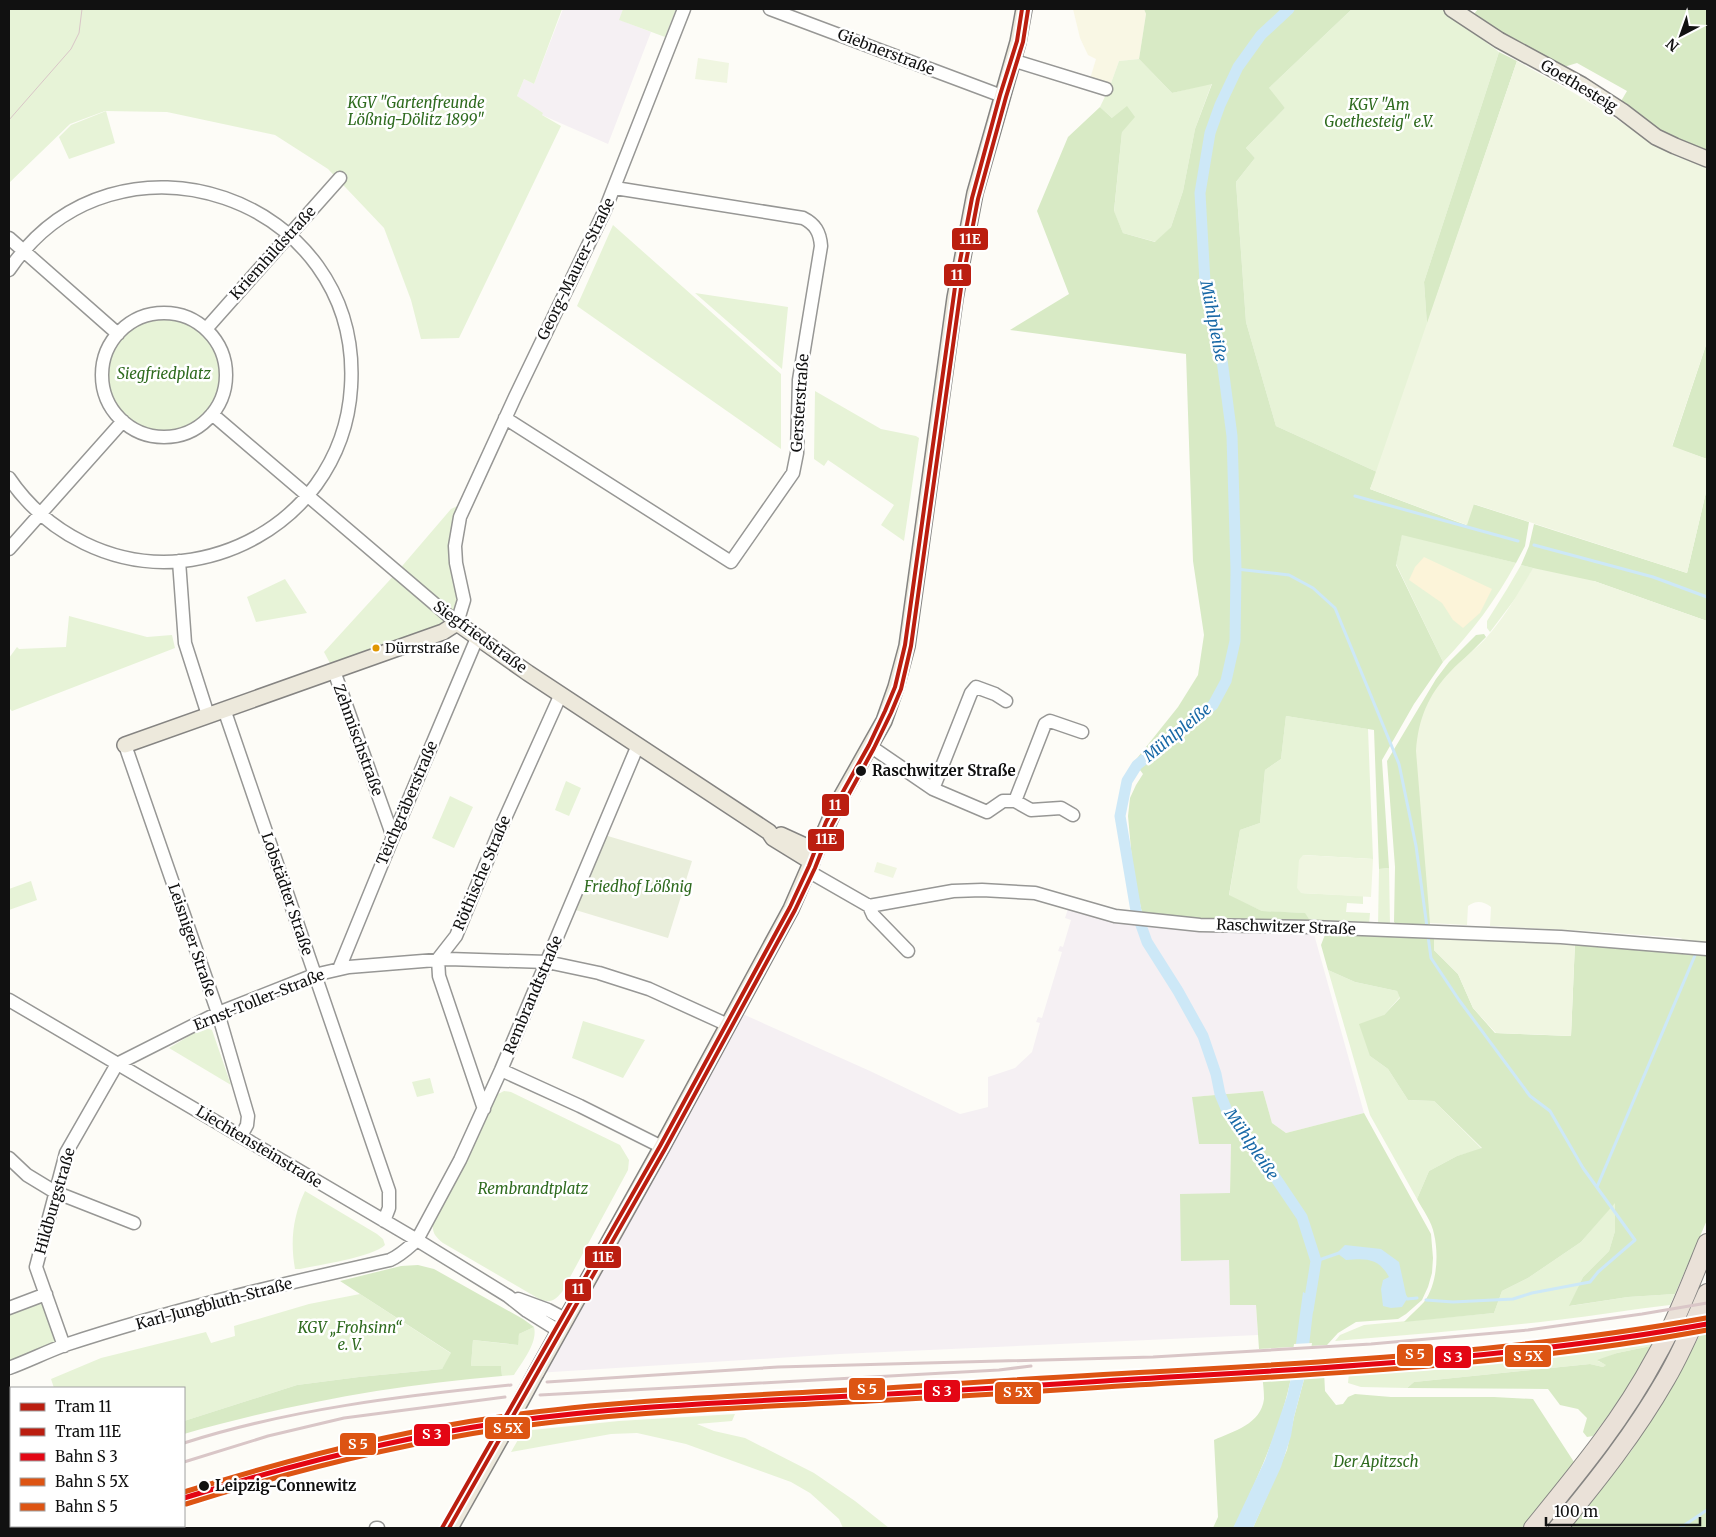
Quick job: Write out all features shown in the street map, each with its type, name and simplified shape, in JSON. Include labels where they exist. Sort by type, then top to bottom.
[{"type":"highway","points":[[1533,1528],[1595,1450],[1648,1371],[1665,1340],[1707,1243]]},
{"type":"highway","points":[[1558,1528],[1606,1470],[1643,1417],[1677,1359],[1707,1293]]},
{"type":"main road","points":[[450,1528],[662,1147],[791,909],[835,808],[887,712],[907,646],[955,298],[975,193],[1018,42],[1024,9]]},
{"type":"main road","name":"Goethesteig","points":[[1452,9],[1499,40],[1582,85],[1656,137],[1707,159]]},
{"type":"main road","points":[[125,745],[443,632],[458,623]]},
{"type":"main road","name":"Siegfriedstraße","points":[[458,623],[477,638],[769,832],[776,832],[812,862]]},
{"type":"street","name":"Georg-Maurer-Straße","points":[[458,623],[464,600],[458,577],[456,546],[460,517],[614,188],[684,9]]},
{"type":"street","name":"Giebnerstraße","points":[[770,9],[1002,96]]},
{"type":"street","points":[[1012,60],[1106,89]]},
{"type":"street","name":"Kriemhildstraße","points":[[206,329],[340,178]]},
{"type":"street","points":[[9,270],[23,251],[52,224],[82,206],[114,194],[151,188],[184,188],[222,196],[259,213],[289,235],[314,262],[332,292],[345,328],[351,363],[350,402],[341,436],[327,468],[307,496],[278,524],[252,540],[217,554],[179,561],[136,559],[108,553],[75,539],[40,514],[21,495],[9,478]]},
{"type":"street","name":"Gersterstraße","points":[[505,418],[731,562],[793,472],[797,453],[799,380],[821,246],[817,228],[803,218],[614,188]]},
{"type":"street","points":[[9,238],[118,334]]},
{"type":"street","points":[[171,313],[188,318],[206,329],[214,338],[221,351],[226,374],[223,394],[212,414],[197,427],[185,433],[160,436],[146,434],[131,426],[116,414],[108,400],[102,378],[104,359],[112,341],[125,326],[139,318],[171,313]]},
{"type":"street","name":"Siegfriedstraße","points":[[212,414],[458,623]]},
{"type":"street","points":[[9,549],[123,420]]},
{"type":"street","points":[[179,561],[185,643],[208,715]]},
{"type":"street","name":"Teichgräberstraße","points":[[339,969],[392,837],[477,638]]},
{"type":"street","name":"Zehmischstraße","points":[[334,671],[392,837]]},
{"type":"street","points":[[933,789],[971,694],[976,687],[995,694],[1006,701]]},
{"type":"street","name":"Röthische Straße","points":[[438,959],[456,936],[502,825],[561,694]]},
{"type":"street","name":"Lobstädter Straße","points":[[224,709],[389,1191],[390,1208],[384,1221]]},
{"type":"street","points":[[1015,801],[1045,724],[1050,721],[1082,732]]},
{"type":"street","name":"Leisniger Straße","points":[[125,745],[218,1013],[248,1116],[247,1125],[241,1136]]},
{"type":"street","name":"Rembrandtstraße","points":[[416,1240],[460,1160],[502,1070],[638,745]]},
{"type":"street","points":[[870,746],[933,789],[987,812],[1003,801],[1015,801],[1031,810],[1061,808],[1073,815]]},
{"type":"street","points":[[812,862],[869,906],[873,915],[908,951]]},
{"type":"street","name":"Raschwitzer Straße","points":[[869,906],[952,891],[1005,891],[1047,895],[1098,911],[1125,917],[1200,925],[1568,938],[1707,950]]},
{"type":"street","points":[[438,959],[439,976],[484,1109]]},
{"type":"street","name":"Ernst-Toller-Straße","points":[[116,1064],[218,1013],[314,975],[349,967],[438,959],[546,962],[599,973],[649,988],[728,1024]]},
{"type":"street","name":"Liechtensteinstraße","points":[[9,1000],[416,1240],[508,1296],[527,1311],[562,1325]]},
{"type":"street","name":"Hildburgstraße","points":[[64,1346],[36,1267],[54,1192],[66,1153],[116,1064]]},
{"type":"street","points":[[502,1070],[662,1147]]},
{"type":"street","points":[[9,1158],[28,1175],[54,1192],[134,1223]]},
{"type":"street","name":"Karl-Jungbluth-Straße","points":[[9,1368],[64,1346],[144,1322],[272,1287],[390,1260],[400,1255],[416,1240]]},
{"type":"street","points":[[9,1308],[46,1294]]},
{"type":"shaded area","points":[[563,9],[623,9],[620,20],[651,32],[608,144],[542,115],[517,96],[524,79],[534,84]]},
{"type":"shaded area","points":[[1073,9],[1144,9],[1146,14],[1139,59],[1119,61],[1110,86],[1090,79],[1096,59],[1088,55],[1080,38]]},
{"type":"shaded area","points":[[1070,903],[1115,916],[1312,927],[1364,1113],[1286,1133],[1272,1123],[1263,1091],[1192,1097],[1231,1144],[1230,1194],[1181,1260],[1229,1260],[1230,1305],[1256,1305],[1258,1335],[840,1354],[536,1373],[736,1011],[960,1114],[988,1107],[988,1077],[1015,1068],[1032,1052],[1040,1023],[1036,1022],[1038,1017],[1042,1018],[1062,952],[1058,951],[1060,946],[1063,947],[1071,920],[1065,918]]},
{"type":"green space","name":"KGV \"Gartenfreunde Lößnig-Dölitz 1899\"","points":[[9,9],[562,9],[534,84],[524,79],[517,96],[543,113],[542,115],[561,126],[459,338],[421,339],[411,300],[384,228],[328,169],[275,135],[167,112],[105,111],[70,124],[9,183]]},
{"type":"green space","points":[[623,9],[676,9],[665,37],[619,20]]},
{"type":"green space","points":[[1144,9],[1352,9],[1269,88],[1285,108],[1246,148],[1255,158],[1236,182],[1246,322],[1276,426],[1377,472],[1370,489],[1466,525],[1473,504],[1529,522],[1525,546],[1516,563],[1402,535],[1396,565],[1443,662],[1414,704],[1382,760],[1389,868],[1379,869],[1374,730],[1286,716],[1281,759],[1265,770],[1260,823],[1240,830],[1229,895],[1262,911],[1305,913],[1311,922],[1201,920],[1142,913],[1133,871],[1128,816],[1130,798],[1143,774],[1134,762],[1178,707],[1198,675],[1204,635],[1193,561],[1186,354],[1010,330],[1069,294],[1037,211],[1068,137],[1100,107],[1112,118],[1127,106],[1135,117],[1122,132],[1114,211],[1123,233],[1155,242],[1171,227],[1183,191],[1195,129],[1212,84],[1172,93],[1139,59],[1146,14]]},
{"type":"green space","name":"KGV \"Am Goethesteig\" e.V.","points":[[1352,9],[1442,9],[1499,52],[1424,282],[1427,325],[1377,472],[1276,426],[1246,322],[1236,182],[1255,158],[1246,148],[1285,108],[1268,89]]},
{"type":"green space","points":[[1478,9],[1707,9],[1707,159],[1617,108],[1627,91],[1577,63],[1554,70],[1469,20]]},
{"type":"green space","points":[[1499,52],[1517,61],[1427,325],[1424,282]]},
{"type":"green space","points":[[698,58],[729,63],[727,83],[695,79]]},
{"type":"green space","points":[[1139,59],[1172,93],[1212,83],[1195,129],[1183,191],[1171,227],[1156,242],[1123,233],[1114,212],[1122,132],[1112,118],[1100,107],[1119,61]]},
{"type":"green space","points":[[1517,61],[1574,93],[1677,157],[1707,166],[1707,342],[1672,446],[1707,459],[1707,488],[1687,573],[1474,504],[1467,525],[1370,489]]},
{"type":"green space","points":[[106,111],[115,143],[69,159],[59,137],[71,125]]},
{"type":"green space","points":[[613,225],[781,374],[781,449],[577,306]]},
{"type":"green space","points":[[695,293],[788,307],[782,369]]},
{"type":"green space","name":"Siegfriedplatz","points":[[165,316],[187,320],[206,333],[219,352],[223,374],[219,396],[206,415],[187,428],[165,432],[143,428],[124,415],[111,396],[107,374],[111,352],[124,333],[143,320]]},
{"type":"green space","points":[[1707,342],[1707,459],[1672,447]]},
{"type":"green space","points":[[815,391],[881,429],[919,438],[904,541],[881,525],[894,505],[828,460],[824,466],[814,459]]},
{"type":"green space","points":[[1707,488],[1707,621],[1594,581],[1518,595],[1533,568],[1521,565],[1529,546],[1534,524],[1687,573]]},
{"type":"green space","points":[[466,502],[460,517],[462,589],[457,623],[334,671],[324,652],[451,509]]},
{"type":"green space","points":[[1402,534],[1516,563],[1483,615],[1443,662],[1396,564]]},
{"type":"green space","points":[[1521,565],[1533,568],[1518,595],[1490,632],[1487,628],[1487,621]]},
{"type":"green space","points":[[1533,568],[1594,581],[1707,621],[1707,943],[1705,942],[1704,945],[1686,943],[1681,938],[1490,926],[1491,907],[1480,902],[1468,906],[1467,925],[1430,923],[1416,751],[1422,718],[1430,699],[1442,681],[1493,630]]},
{"type":"green space","points":[[285,579],[307,613],[256,622],[247,597]]},
{"type":"green space","points":[[69,616],[147,637],[172,635],[175,648],[12,711],[9,708],[9,658],[17,647],[19,649],[66,647]]},
{"type":"green space","points":[[1484,634],[1486,637],[1448,677],[1428,704],[1430,924],[1396,924],[1394,922],[1395,867],[1387,761],[1436,679],[1449,662],[1476,635]]},
{"type":"green space","points":[[1286,716],[1368,729],[1373,859],[1303,855],[1301,893],[1363,896],[1363,904],[1347,903],[1346,912],[1370,913],[1369,925],[1311,922],[1304,913],[1262,911],[1229,896],[1240,830],[1260,823],[1265,770],[1281,759]]},
{"type":"green space","points":[[566,781],[581,788],[569,816],[555,810]]},
{"type":"green space","points":[[450,796],[473,807],[454,848],[432,838]]},
{"type":"green space","name":"Friedhof Lößnig","points":[[601,834],[692,861],[668,938],[569,908]]},
{"type":"green space","points":[[1303,855],[1373,859],[1371,897],[1301,893],[1297,888],[1299,860]]},
{"type":"green space","points":[[877,862],[897,868],[893,878],[874,872]]},
{"type":"green space","points":[[1389,868],[1390,926],[1378,926],[1379,869]]},
{"type":"green space","points":[[31,881],[37,900],[9,910],[9,889]]},
{"type":"green space","points":[[1326,932],[1434,937],[1434,950],[1458,974],[1473,1008],[1495,1033],[1571,1036],[1575,942],[1707,955],[1707,1220],[1675,1294],[1628,1297],[1569,1306],[1583,1277],[1609,1251],[1615,1231],[1615,1203],[1581,1242],[1528,1278],[1502,1291],[1494,1313],[1404,1322],[1424,1302],[1432,1287],[1436,1270],[1436,1242],[1433,1230],[1417,1199],[1429,1171],[1457,1156],[1482,1148],[1434,1101],[1408,1100],[1388,1069],[1370,1056],[1359,1024],[1384,1015],[1400,998],[1397,991],[1355,982],[1328,970],[1321,945]]},
{"type":"green space","points":[[1434,937],[1575,942],[1571,1036],[1496,1033],[1473,1008],[1458,974],[1434,950]]},
{"type":"green space","points":[[1328,970],[1355,982],[1397,991],[1400,997],[1384,1015],[1370,1056],[1388,1069],[1408,1100],[1434,1101],[1482,1149],[1457,1156],[1429,1171],[1417,1199],[1370,1115]]},
{"type":"green space","points":[[583,1021],[645,1040],[623,1078],[572,1058]]},
{"type":"green space","points":[[204,1027],[212,1030],[231,1085],[169,1048]]},
{"type":"green space","points":[[430,1078],[434,1093],[417,1097],[412,1082]]},
{"type":"green space","name":"Rembrandtplatz","points":[[504,1091],[511,1092],[620,1145],[629,1160],[628,1170],[562,1292],[551,1301],[541,1300],[443,1243],[436,1236],[433,1229],[433,1223],[494,1100],[498,1094]]},
{"type":"green space","points":[[1263,1091],[1272,1123],[1286,1133],[1364,1113],[1431,1234],[1433,1258],[1432,1273],[1428,1287],[1422,1300],[1398,1319],[1356,1322],[1338,1333],[1327,1345],[1259,1349],[1256,1305],[1230,1305],[1229,1260],[1181,1261],[1180,1194],[1230,1193],[1231,1144],[1199,1144],[1192,1097]]},
{"type":"green space","points":[[305,1191],[377,1234],[383,1239],[385,1245],[358,1257],[295,1269],[293,1239],[295,1219]]},
{"type":"green space","points":[[1615,1202],[1615,1231],[1609,1251],[1583,1277],[1570,1306],[1628,1297],[1675,1294],[1670,1305],[1502,1326],[1335,1341],[1340,1335],[1364,1325],[1494,1313],[1502,1291],[1528,1278],[1581,1242]]},
{"type":"green space","points":[[418,1265],[434,1269],[534,1327],[519,1334],[518,1345],[473,1340],[471,1366],[501,1366],[502,1376],[381,1390],[341,1397],[223,1423],[185,1434],[185,1421],[297,1385],[442,1369],[451,1353],[340,1281],[401,1266]]},
{"type":"green space","points":[[46,1294],[64,1346],[9,1368],[9,1308]]},
{"type":"green space","name":"KGV „Frohsinn“ e. V.","points":[[360,1294],[452,1354],[442,1369],[297,1385],[185,1421],[185,1387],[54,1387],[51,1379],[101,1358],[206,1332],[211,1343],[235,1336],[234,1326],[309,1304]]},
{"type":"green space","points":[[1707,1326],[1707,1528],[1569,1528],[1632,1450],[1704,1327]]},
{"type":"green space","points":[[534,1327],[535,1333],[532,1346],[514,1375],[502,1376],[501,1366],[471,1366],[473,1340],[517,1345],[519,1334]]},
{"type":"green space","points":[[1657,1335],[1651,1346],[1617,1353],[1598,1361],[1607,1365],[1603,1367],[1590,1364],[1414,1382],[1407,1388],[1361,1387],[1348,1383],[1349,1373],[1424,1369],[1538,1356],[1598,1348]]},
{"type":"green space","points":[[1651,1346],[1624,1392],[1593,1436],[1587,1437],[1583,1432],[1587,1418],[1578,1409],[1560,1405],[1548,1389],[1407,1388],[1414,1382],[1590,1364],[1603,1367],[1606,1365],[1597,1360],[1617,1353]]},
{"type":"green space","name":"Der Apitzsch","points":[[1324,1371],[1325,1391],[1336,1405],[1343,1404],[1348,1397],[1355,1394],[1391,1397],[1533,1399],[1574,1462],[1522,1528],[1253,1528],[1287,1450],[1306,1372]]},
{"type":"green space","points":[[1292,1373],[1276,1430],[1237,1522],[1233,1528],[1213,1528],[1218,1517],[1214,1440],[1238,1430],[1258,1415],[1264,1399],[1262,1375]]},
{"type":"green space","points":[[10,1398],[9,1484],[9,1399]]},
{"type":"green space","points":[[735,1414],[732,1421],[697,1424],[714,1431],[745,1438],[814,1473],[855,1501],[889,1528],[843,1528],[839,1519],[810,1493],[791,1482],[686,1444],[637,1433],[611,1434],[511,1452],[523,1431],[619,1421]]},
{"type":"sand","points":[[1424,557],[1492,589],[1480,613],[1463,628],[1453,620],[1442,603],[1409,580],[1415,567]]},
{"type":"water","points":[[1345,1245],[1381,1249],[1399,1262],[1407,1299],[1402,1307],[1391,1308],[1383,1306],[1381,1289],[1383,1280],[1389,1277],[1381,1266],[1366,1259],[1346,1260],[1337,1253]]},
{"type":"water","points":[[1303,1292],[1309,1295],[1315,1294],[1306,1372],[1291,1436],[1281,1467],[1253,1528],[1233,1528],[1265,1460],[1287,1396]]},
{"type":"pier","points":[[1312,1343],[1307,1375],[1289,1376],[1294,1344]]},
{"type":"waterway","name":"Mühlpleiße","points":[[1289,9],[1261,35],[1238,67],[1220,105],[1210,133],[1200,193],[1205,282],[1222,360],[1232,436],[1236,569],[1235,641],[1226,681],[1213,705],[1137,765],[1127,781],[1120,816],[1136,911],[1147,942],[1178,991],[1203,1036],[1216,1074],[1220,1094],[1228,1113],[1302,1217],[1316,1261],[1308,1310]]},
{"type":"waterway","points":[[1355,496],[1518,541]]},
{"type":"waterway","points":[[1534,545],[1653,577],[1707,597]]},
{"type":"waterway","points":[[1236,569],[1289,575],[1313,588],[1335,608],[1399,764],[1416,846],[1427,927]]},
{"type":"waterway","points":[[1426,1300],[1453,1302],[1513,1299],[1532,1293],[1590,1282],[1598,1272],[1635,1240],[1583,1168],[1550,1111],[1530,1096],[1459,1000],[1431,958],[1428,936]]},
{"type":"waterway","points":[[1597,1187],[1696,953]]},
{"type":"waterway","points":[[1316,1261],[1339,1253]]},
{"type":"waterway","points":[[1405,1296],[1407,1299],[1417,1298]]},
{"type":"waterway","points":[[1680,1528],[1707,1510]]},
{"type":"tram line","points":[[9,120],[71,49],[79,33],[82,9]]},
{"type":"tram line","name":"11","points":[[442,1528],[660,1146],[790,907],[809,866],[826,822],[869,745],[895,687],[905,645],[955,287],[972,198],[1017,41],[1022,9]]},
{"type":"tram line","name":"11E","points":[[449,1528],[665,1149],[795,910],[815,868],[832,825],[874,748],[901,689],[911,646],[961,288],[978,199],[1023,42],[1028,10]]},
{"type":"railway","points":[[547,1382],[778,1367],[1153,1357],[1371,1344],[1528,1330],[1707,1303]]},
{"type":"railway","points":[[540,1395],[999,1370],[1031,1366]]},
{"type":"railway","points":[[185,1443],[264,1421],[346,1405],[511,1385]]},
{"type":"railway","points":[[185,1462],[268,1436],[344,1418],[505,1397]]},
{"type":"transit line","points":[[185,1492],[301,1458],[379,1439],[459,1423],[545,1411],[683,1399],[1236,1367],[1438,1353],[1572,1338],[1706,1318]]},
{"type":"transit line","points":[[185,1498],[301,1464],[379,1445],[499,1423],[545,1417],[684,1405],[944,1391],[1439,1359],[1573,1344],[1707,1324]]},
{"type":"transit line","points":[[186,1504],[303,1470],[381,1451],[501,1429],[547,1423],[685,1411],[1372,1371],[1574,1351],[1707,1330]]},
{"type":"place","name":"Dürrstraße","points":[[376,648]]},
{"type":"place","name":"Raschwitzer Straße","points":[[861,771]]},
{"type":"place","name":"Leipzig-Connewitz","points":[[204,1486]]}]
